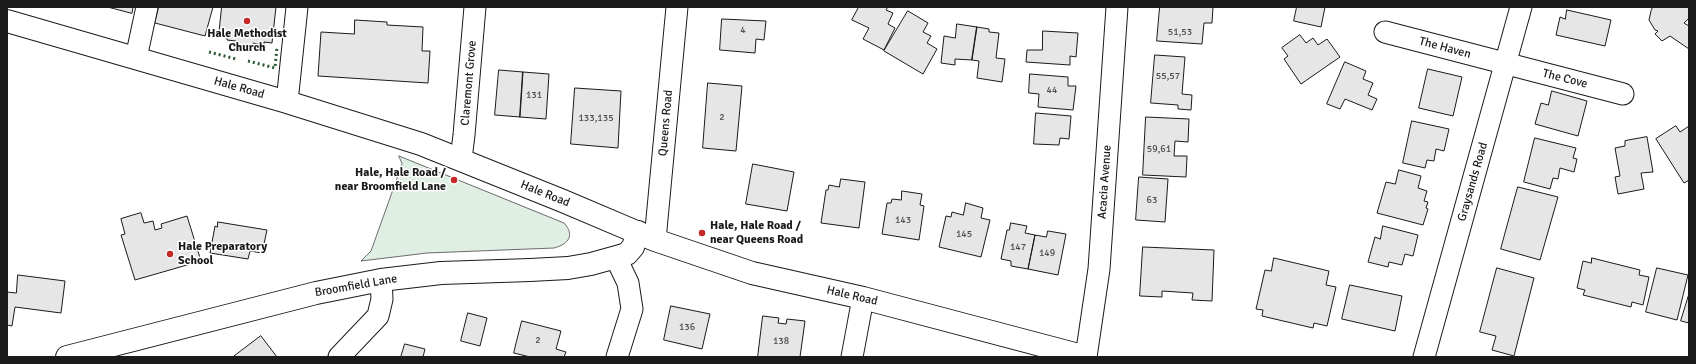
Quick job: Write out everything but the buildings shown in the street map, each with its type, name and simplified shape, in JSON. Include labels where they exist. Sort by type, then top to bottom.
[{"type":"main road","name":"Hale Road","points":[[7,21],[287,102],[421,144],[461,159],[646,236],[752,273],[863,298],[1086,357]]},
{"type":"main road","name":"Broomfield Lane","points":[[67,357],[316,293],[381,280],[469,271],[568,268],[591,264],[626,254],[646,236]]},
{"type":"street","points":[[136,58],[147,7]]},
{"type":"street","points":[[287,102],[298,7]]},
{"type":"street","name":"Claremont Grove","points":[[461,159],[476,7]]},
{"type":"street","name":"Queens Road","points":[[646,236],[677,7]]},
{"type":"street","name":"Acacia Avenue","points":[[1086,357],[1099,269],[1116,7]]},
{"type":"street","name":"Graysands Road","points":[[1424,357],[1521,7]]},
{"type":"street","name":"The Haven","points":[[1385,32],[1506,64]]},
{"type":"street","name":"The Cove","points":[[1506,64],[1623,94]]},
{"type":"street","points":[[616,258],[628,283],[632,309],[617,357]]},
{"type":"street","points":[[339,357],[378,316],[382,298],[381,280]]},
{"type":"street","points":[[852,357],[863,298]]},
{"type":"green space","points":[[399,156],[564,223],[569,231],[569,238],[563,244],[554,248],[427,253],[361,261],[371,251],[402,164]]},
{"type":"hedge","points":[[248,61],[275,68],[277,47]]},
{"type":"hedge","points":[[209,52],[236,59]]},
{"type":"place","name":"Hale Methodist Church","points":[[247,21]]},
{"type":"place","name":"Hale, Hale Road / near Broomfield Lane","points":[[454,180]]},
{"type":"place","name":"Hale, Hale Road / near Queens Road","points":[[702,233]]},
{"type":"place","name":"Hale Preparatory School","points":[[170,254]]}]
